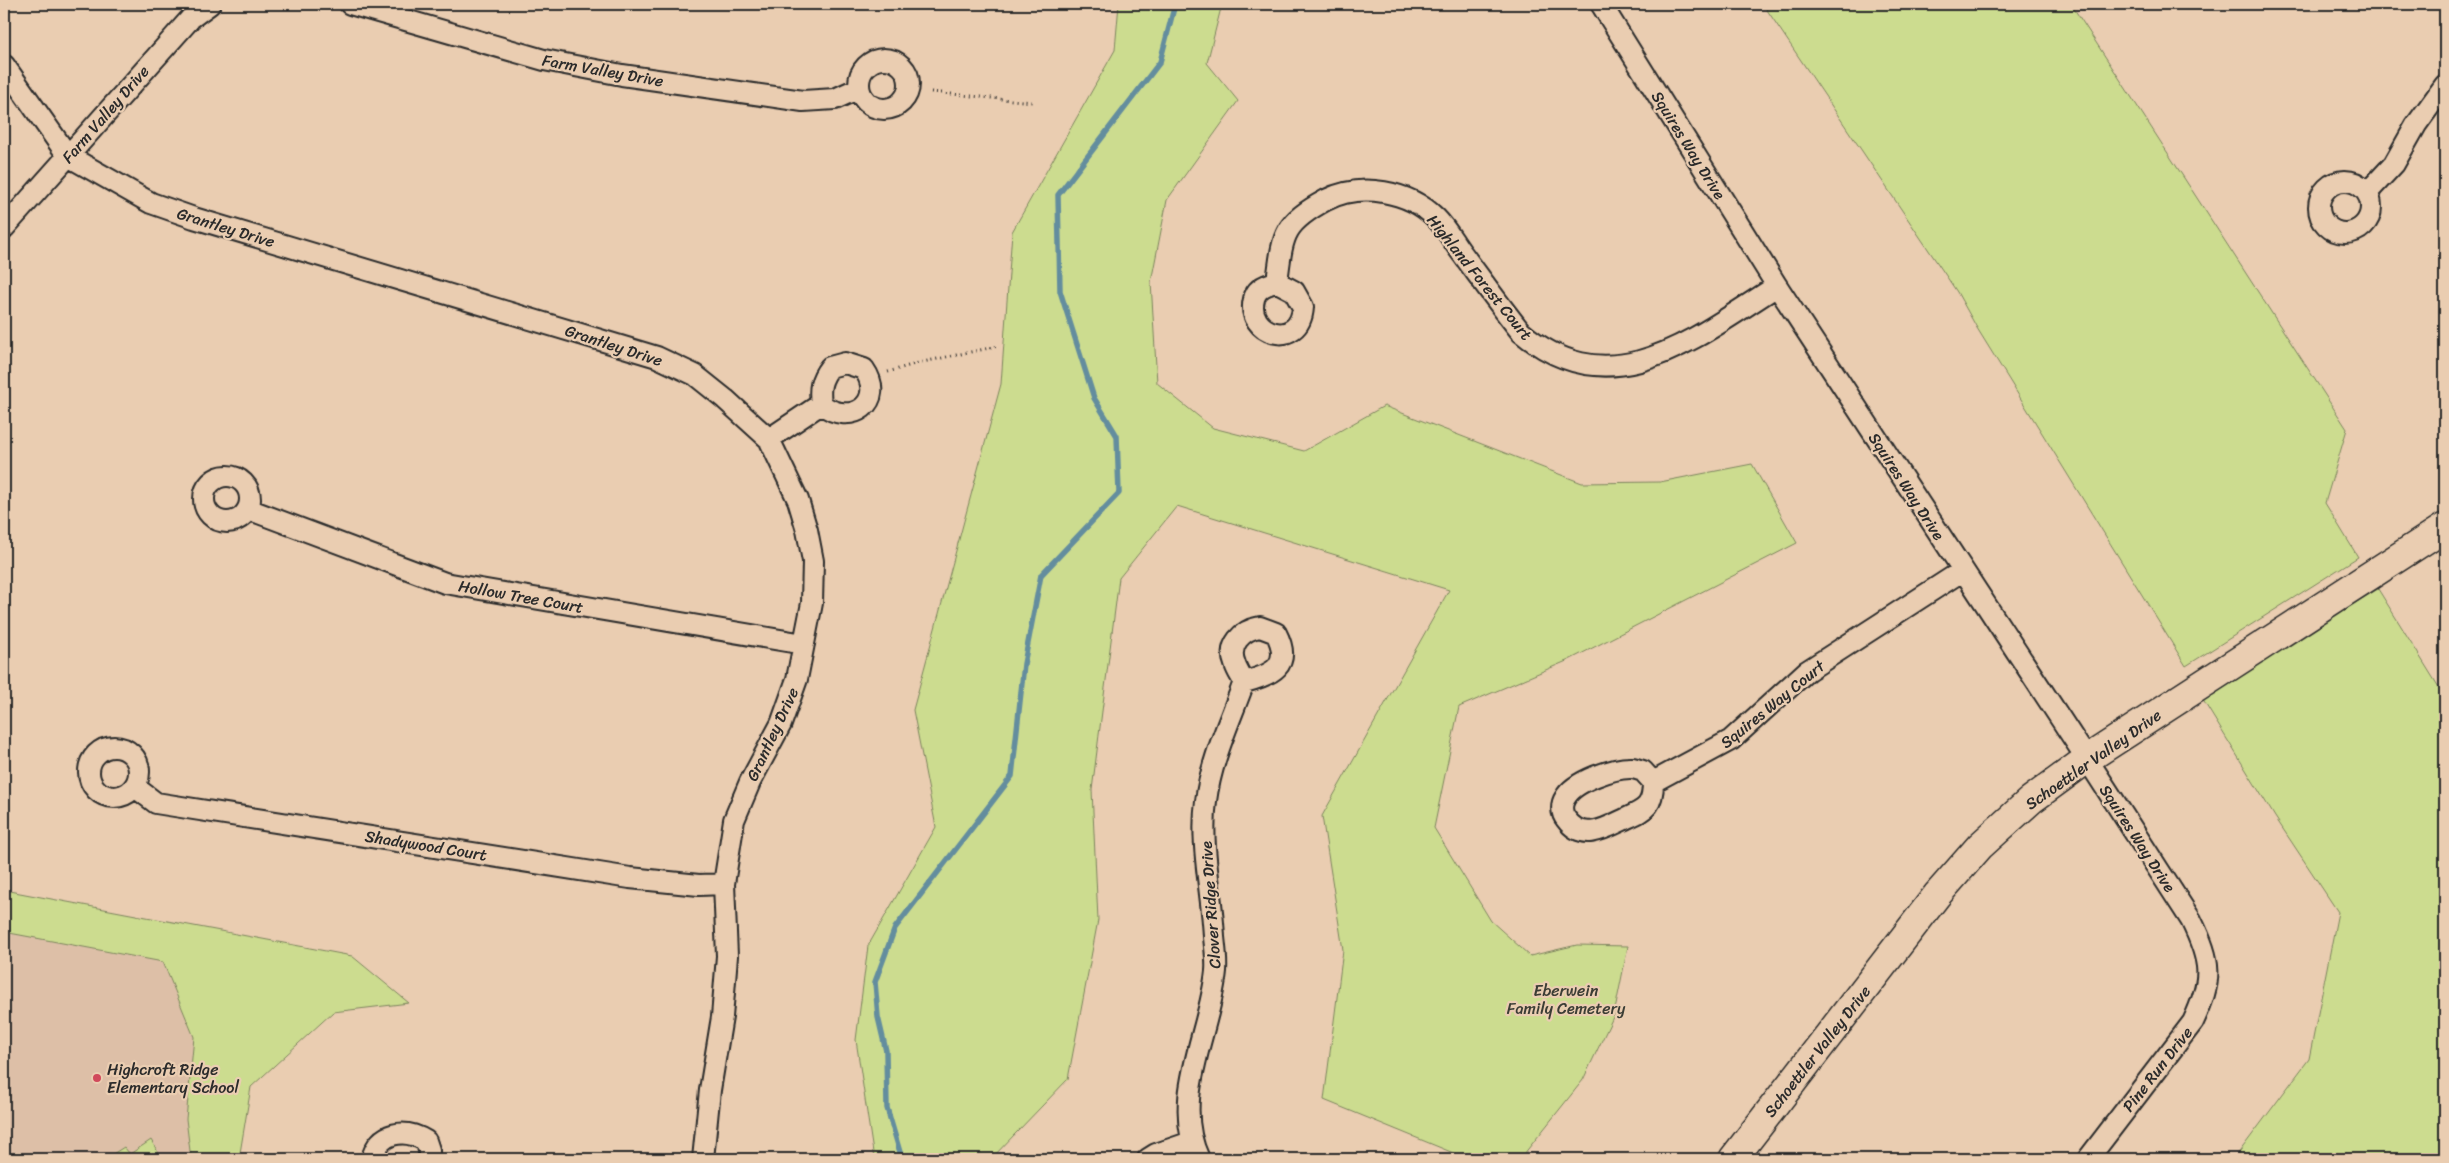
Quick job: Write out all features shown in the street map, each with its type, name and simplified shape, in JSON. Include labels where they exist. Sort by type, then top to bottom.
[{"type":"street","name":"Farm Valley Drive","points":[[4,228],[191,18],[210,4]]},
{"type":"street","name":"Farm Valley Drive","points":[[350,4],[382,8],[544,60],[622,75],[803,101],[835,99],[860,88]]},
{"type":"street","name":"Squires Way Drive","points":[[1602,4],[1777,286],[1962,571],[2088,759],[2191,920],[2202,943],[2209,970]]},
{"type":"street","name":"Grantley Drive","points":[[4,65],[68,156],[151,203],[194,218],[657,357],[695,376],[725,399],[769,439],[798,500],[813,562],[812,602],[797,679],[780,724],[750,782],[734,820],[724,884],[727,956],[722,1017],[710,1090],[703,1159]]},
{"type":"street","points":[[2368,193],[2394,164],[2416,126],[2445,85]]},
{"type":"street","name":"Highland Forest Court","points":[[1277,282],[1282,245],[1291,224],[1308,210],[1329,199],[1354,192],[1375,191],[1396,194],[1436,218],[1521,332],[1537,346],[1578,363],[1596,367],[1619,366],[1672,350],[1777,286]]},
{"type":"street","points":[[769,439],[821,404]]},
{"type":"street","name":"Hollow Tree Court","points":[[248,509],[445,584],[804,644]]},
{"type":"street","name":"Schoettler Valley Drive","points":[[1733,1159],[1937,895],[1980,846],[2031,800],[2088,759],[2445,526]]},
{"type":"street","name":"Squires Way Court","points":[[1653,782],[1731,740],[1808,671],[1962,571]]},
{"type":"street","name":"Clover Ridge Drive","points":[[1195,1151],[1188,1091],[1210,1009],[1216,969],[1205,838],[1206,802],[1214,766],[1244,682]]},
{"type":"street","name":"Shadywood Court","points":[[135,787],[156,803],[630,878],[699,885],[724,884]]},
{"type":"street","name":"Pine Run Drive","points":[[2088,1159],[2194,1022],[2204,998],[2209,970]]},
{"type":"street","points":[[372,1159],[378,1146],[384,1139],[393,1133],[406,1132],[426,1141],[429,1159]]},
{"type":"street","points":[[1148,1159],[1156,1154],[1195,1151]]},
{"type":"path","points":[[931,92],[1032,102]]},
{"type":"path","points":[[888,372],[918,363],[1000,346]]},
{"type":"shaded area","name":"Highcroft Ridge Elementary School","points":[[4,932],[163,962],[194,1037],[186,1119],[191,1159],[4,1159]]},
{"type":"green space","name":"Eberwein Family Cemetery","points":[[1119,4],[1222,4],[1207,63],[1238,101],[1167,200],[1151,282],[1157,383],[1213,428],[1304,451],[1384,406],[1582,483],[1660,482],[1752,464],[1797,543],[1569,660],[1459,707],[1434,828],[1491,921],[1530,956],[1577,945],[1628,946],[1614,1015],[1583,1080],[1520,1159],[1468,1159],[1324,1100],[1343,950],[1322,816],[1449,590],[1177,506],[1119,578],[1092,790],[1098,920],[1068,1079],[991,1159],[874,1159],[856,1040],[868,946],[936,827],[913,710],[1001,384],[1012,232],[1115,50]]},
{"type":"green space","points":[[1763,4],[2071,4],[2347,429],[2325,503],[2358,557],[2186,666],[1977,328],[1957,292]]},
{"type":"green space","points":[[2378,589],[2445,697],[2445,1159],[2234,1159],[2309,1059],[2338,912],[2275,817],[2201,697]]},
{"type":"green space","points":[[4,890],[352,956],[409,1003],[333,1012],[251,1087],[239,1159],[191,1159],[186,1119],[194,1037],[163,962],[4,932]]},
{"type":"green space","points":[[151,1140],[162,1159],[105,1159],[124,1147],[130,1154]]},
{"type":"waterway","points":[[902,1159],[887,1108],[886,1051],[878,1017],[875,982],[895,928],[1012,776],[1024,664],[1041,575],[1119,493],[1117,436],[1094,398],[1060,291],[1058,195],[1160,62],[1175,4]]},
{"type":"place","name":"Highcroft Ridge Elementary School","points":[[97,1078]]}]
